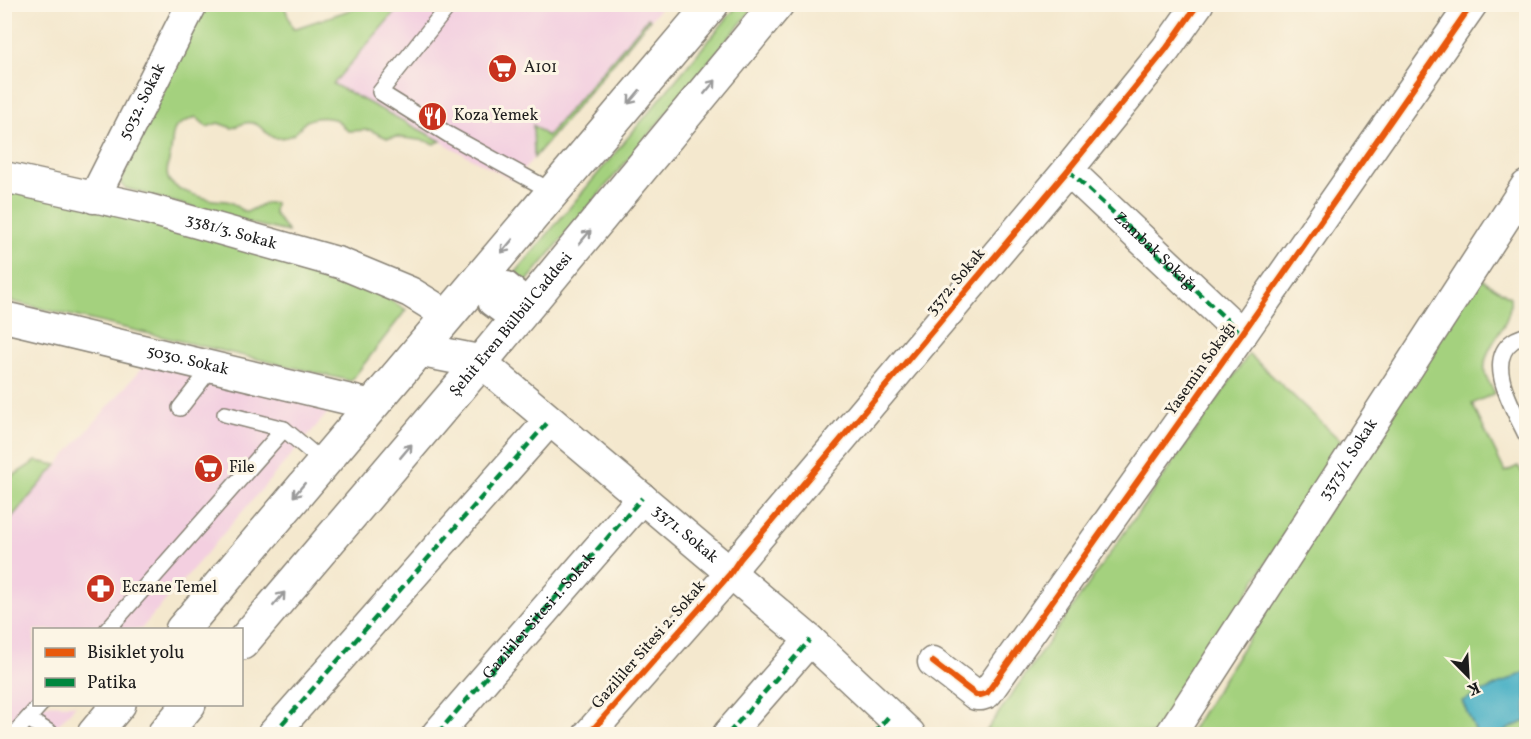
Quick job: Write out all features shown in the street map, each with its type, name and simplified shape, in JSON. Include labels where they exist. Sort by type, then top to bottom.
[{"type":"main road","name":"Şehit Eren Bülbül Caddesi","points":[[243,643],[481,362],[777,4]]},
{"type":"main road","points":[[184,628],[710,5]]},
{"type":"main road","points":[[420,350],[481,362]]},
{"type":"main road","points":[[94,735],[118,706]]},
{"type":"main road","points":[[164,735],[188,706]]},
{"type":"street","name":"5032. Sokak","points":[[94,198],[192,4]]},
{"type":"street","name":"3372. Sokak","points":[[730,574],[740,559],[1068,170],[1166,49],[1198,4]]},
{"type":"street","name":"Yasemin Sokağı","points":[[933,662],[976,695],[987,693],[1242,334],[1472,4]]},
{"type":"street","name":"Zambak Sokağı","points":[[1068,170],[1242,334]]},
{"type":"street","name":"3381/3. Sokak","points":[[4,177],[148,209],[340,263],[410,292],[431,304],[447,318]]},
{"type":"street","name":"3373/1. Sokak","points":[[1171,735],[1527,186]]},
{"type":"street","name":"5030. Sokak","points":[[4,317],[372,405]]},
{"type":"street","name":"3371. Sokak","points":[[481,362],[810,640],[891,728]]},
{"type":"street","points":[[273,735],[549,420]]},
{"type":"street","name":"Gazililer Sitesi 1. Sokak","points":[[437,735],[642,498]]},
{"type":"street","name":"Gazililer Sitesi 2. Sokak","points":[[589,735],[730,574]]},
{"type":"street","points":[[728,735],[810,640]]},
{"type":"lane","points":[[450,4],[380,92],[449,135],[553,192]]},
{"type":"lane","points":[[1527,335],[1512,341],[1502,356],[1501,380],[1527,435]]},
{"type":"lane","points":[[180,408],[212,367]]},
{"type":"lane","points":[[225,414],[284,429],[322,462]]},
{"type":"lane","points":[[109,628],[284,429]]},
{"type":"lane","points":[[14,735],[40,706]]},
{"type":"lane","points":[[28,719],[52,735]]},
{"type":"shaded area","points":[[401,5],[663,5],[514,181],[333,84]]},
{"type":"shaded area","points":[[147,362],[331,409],[142,628],[33,628],[33,706],[75,706],[50,734],[5,734],[5,525]]},
{"type":"green space","points":[[203,5],[284,5],[293,29],[362,5],[401,5],[333,84],[441,141],[434,144],[397,137],[387,138],[370,130],[348,131],[336,120],[326,118],[309,120],[292,135],[278,138],[270,136],[255,124],[245,123],[232,128],[218,123],[207,127],[196,117],[175,128],[167,167],[170,182],[208,199],[230,202],[247,212],[265,203],[275,203],[274,213],[288,232],[244,222],[125,188],[120,183]]},
{"type":"green space","points":[[738,5],[756,5],[518,292],[507,283]]},
{"type":"green space","points":[[648,18],[650,19],[534,158],[533,125],[547,136]]},
{"type":"green space","points":[[5,188],[142,217],[364,283],[406,310],[351,381],[5,300]]},
{"type":"green space","points":[[1475,275],[1510,297],[1507,317],[1492,344],[1485,363],[1486,375],[1495,393],[1472,404],[1505,472],[1518,466],[1526,478],[1526,734],[1189,734]]},
{"type":"green space","points":[[1249,354],[1342,442],[1159,734],[984,734]]},
{"type":"green space","points":[[36,461],[57,465],[5,525],[5,481]]},
{"type":"water","points":[[1526,672],[1526,721],[1497,734],[1477,734],[1462,701]]},
{"type":"marked path","points":[[1068,170],[1242,334]]},
{"type":"marked path","points":[[273,734],[549,421]]},
{"type":"marked path","points":[[437,734],[642,498]]},
{"type":"marked path","points":[[728,734],[810,640]]},
{"type":"marked path","points":[[873,734],[890,715]]},
{"type":"cycle path","points":[[589,734],[730,574],[740,559],[1068,170],[1166,49],[1198,4]]},
{"type":"cycle path","points":[[933,662],[976,695],[987,693],[1242,334],[1472,4]]},
{"type":"place","name":"A101","points":[[503,68]]},
{"type":"place","name":"Koza Yemek","points":[[433,116]]},
{"type":"place","name":"File","points":[[208,468]]},
{"type":"place","name":"Eczane Temel","points":[[101,588]]}]
